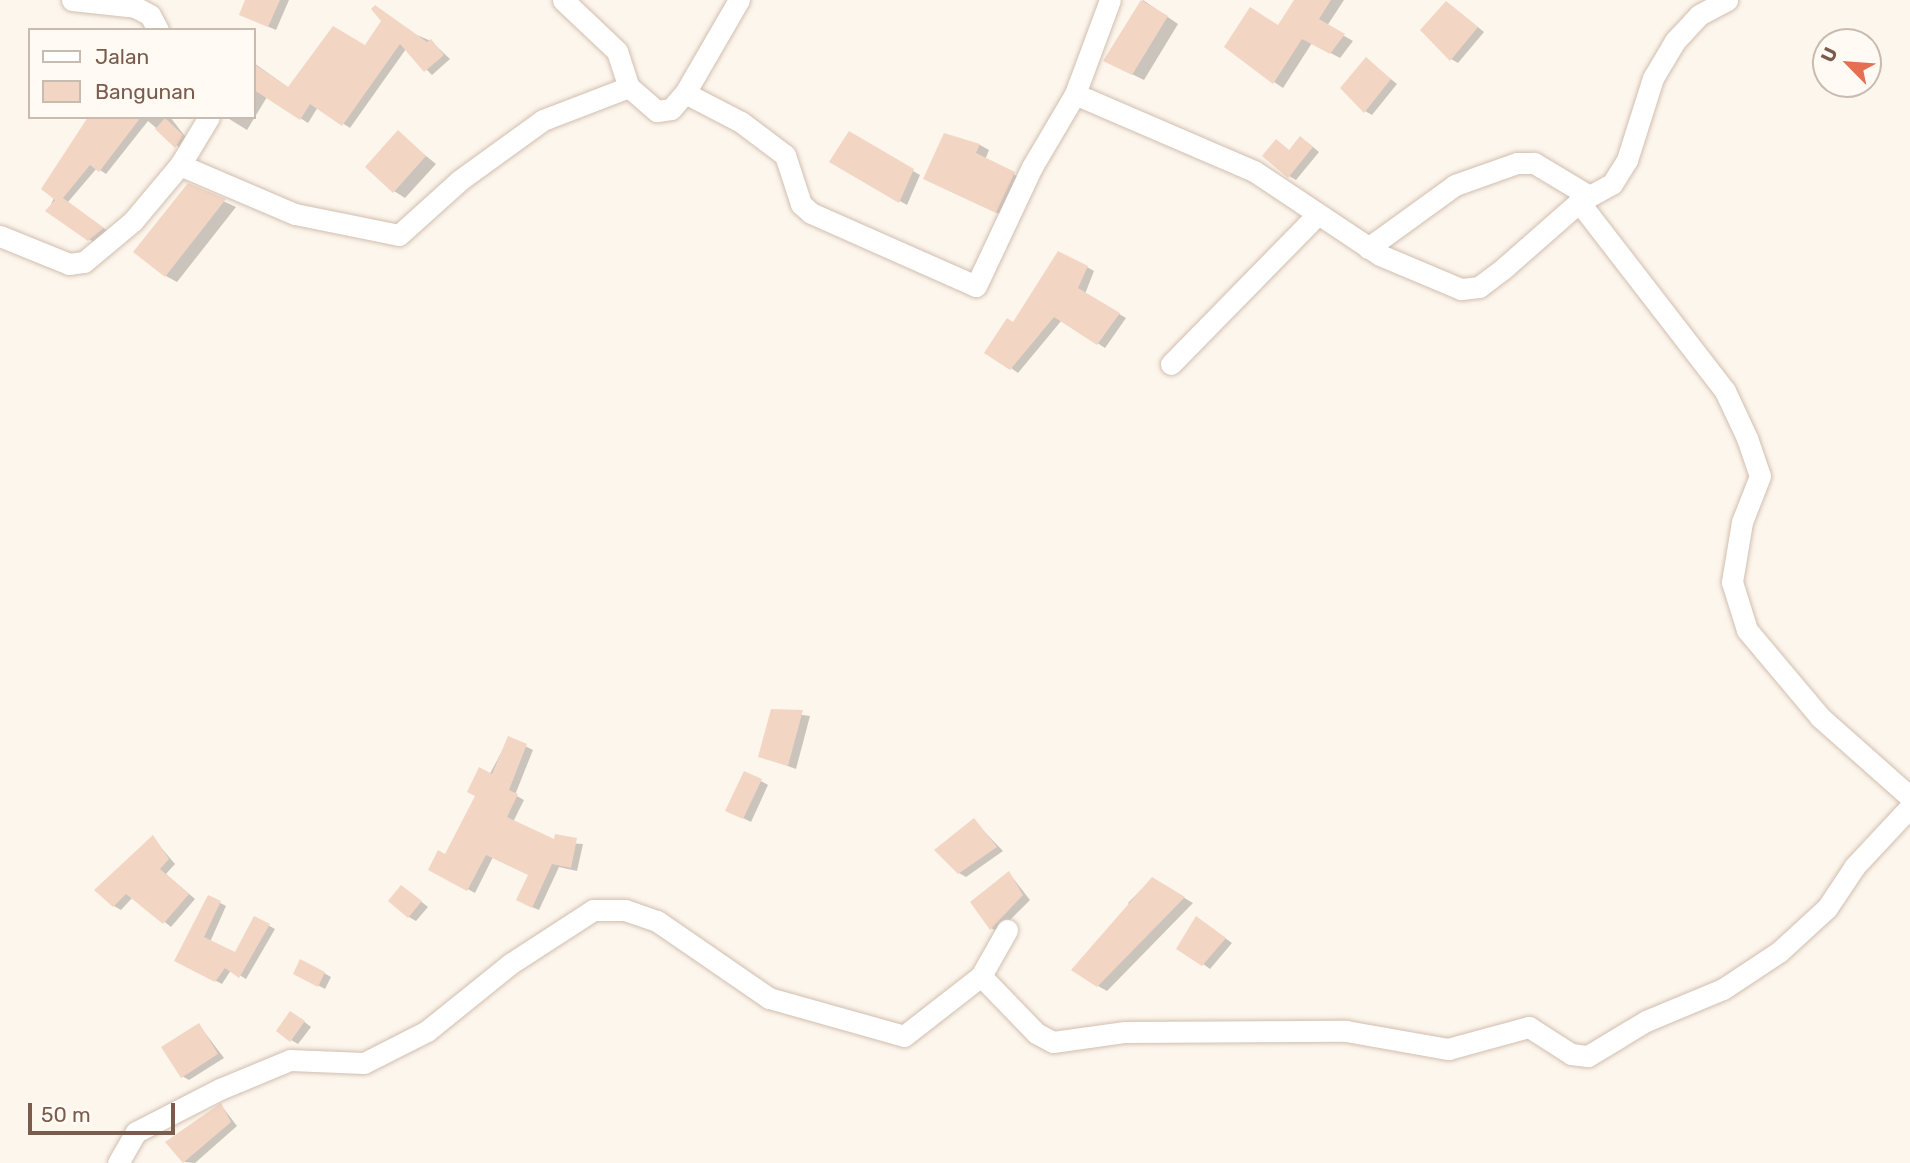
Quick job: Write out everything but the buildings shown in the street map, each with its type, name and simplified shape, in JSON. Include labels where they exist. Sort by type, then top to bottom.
[{"type":"street","points":[[72,0],[135,7],[150,15],[157,28]]},
{"type":"street","points":[[563,0],[617,51],[629,87],[663,112],[685,93],[739,0]]},
{"type":"street","points":[[685,93],[779,147],[811,213],[976,286],[1032,167],[1075,94],[1110,0]]},
{"type":"street","points":[[1075,94],[1254,171],[1316,216],[1368,248],[1471,290],[1584,199],[1612,184],[1628,160],[1653,78],[1675,41],[1699,15],[1727,0]]},
{"type":"street","points":[[180,165],[295,214],[399,235],[460,180],[543,120],[629,87]]},
{"type":"street","points":[[0,236],[69,264],[84,262],[133,221],[180,165],[208,119]]},
{"type":"street","points":[[1368,248],[1455,185],[1517,163],[1534,163],[1584,199],[1725,391],[1747,438],[1760,476],[1742,522],[1732,582],[1747,630],[1820,717],[1910,797]]},
{"type":"street","points":[[1171,363],[1316,216]]},
{"type":"street","points":[[981,976],[1036,1033],[1053,1042],[1125,1032],[1346,1031],[1448,1049],[1528,1027],[1571,1054],[1588,1056],[1646,1021],[1723,989],[1779,952],[1827,908],[1855,866],[1910,807]]},
{"type":"street","points":[[118,1163],[136,1132],[220,1089],[290,1060],[364,1063],[427,1031],[510,964],[593,910],[625,910],[656,921],[769,998],[904,1036],[981,976],[1007,930]]}]
